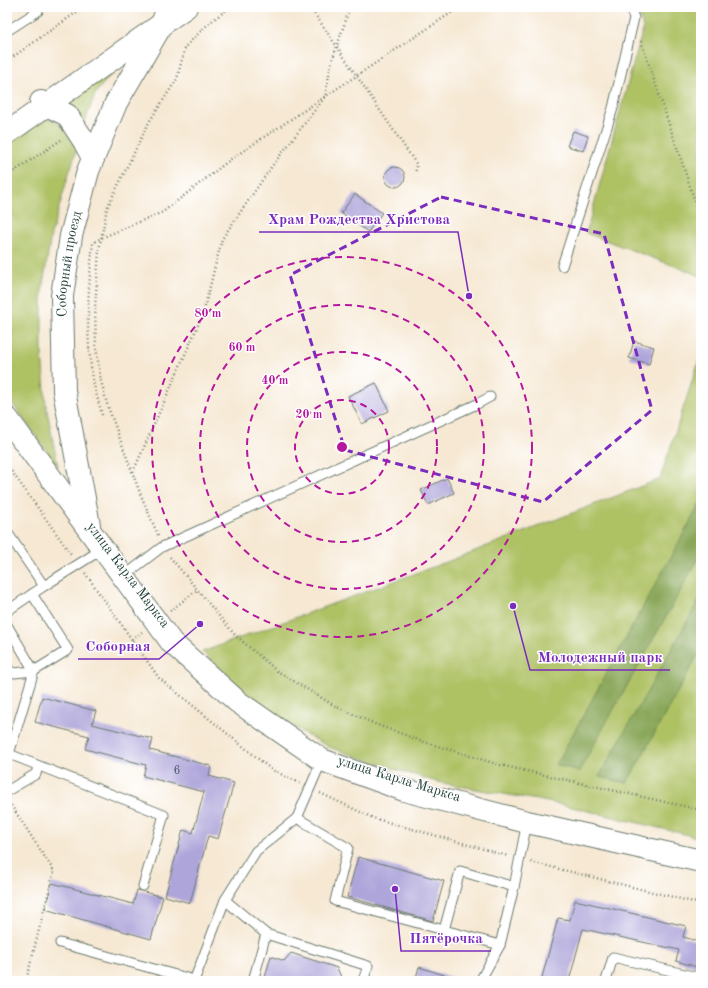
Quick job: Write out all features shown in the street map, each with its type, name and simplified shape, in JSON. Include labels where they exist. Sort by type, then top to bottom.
[{"type":"street","points":[[7,133],[44,104],[171,12]]},
{"type":"street","name":"Соборный проезд","points":[[89,525],[64,391],[62,296],[71,236],[88,171],[116,103],[171,12]]},
{"type":"street","points":[[7,126],[44,104]]},
{"type":"street","points":[[44,104],[67,115],[93,158]]},
{"type":"street","name":"улица Карла Маркса","points":[[7,412],[126,575],[175,638],[240,698],[327,757],[403,783],[529,816],[701,853]]},
{"type":"street","points":[[7,418],[89,525]]},
{"type":"street","points":[[126,575],[172,643],[238,702],[322,760],[404,790],[527,822],[701,861]]},
{"type":"lane","points":[[562,266],[613,108],[634,18],[630,7]]},
{"type":"lane","points":[[7,32],[38,11]]},
{"type":"lane","points":[[126,575],[162,547],[477,404],[490,396]]},
{"type":"lane","points":[[7,532],[44,586]]},
{"type":"lane","points":[[7,611],[44,586],[106,548]]},
{"type":"lane","points":[[7,669],[14,673],[34,671],[68,650],[32,594]]},
{"type":"lane","points":[[7,625],[34,671],[8,754],[164,815],[143,886]]},
{"type":"lane","points":[[60,943],[194,981],[225,900],[256,851],[297,818],[322,760]]},
{"type":"lane","points":[[7,791],[36,774],[38,766]]},
{"type":"lane","points":[[297,818],[348,848],[335,901],[500,945]]},
{"type":"lane","points":[[480,981],[500,945],[514,887],[527,822]]},
{"type":"lane","points":[[444,930],[460,871],[514,887]]},
{"type":"lane","points":[[225,900],[266,934],[368,966],[363,981]]},
{"type":"lane","points":[[253,981],[266,934]]},
{"type":"lane","points":[[606,981],[613,957],[701,978]]},
{"type":"path","points":[[7,61],[84,7]]},
{"type":"path","points":[[230,7],[208,24],[185,47],[177,79],[149,122],[107,208],[102,238],[95,307],[96,347],[106,404],[162,547],[235,635],[277,670],[334,706],[375,724],[421,741],[500,764],[701,810]]},
{"type":"path","points":[[310,7],[416,165],[415,174]]},
{"type":"path","points":[[133,473],[202,314],[222,239],[272,166],[325,97],[331,64],[350,7]]},
{"type":"path","points":[[102,415],[93,379],[88,318],[93,243],[163,212],[231,159],[460,7]]},
{"type":"path","points":[[634,18],[701,219]]},
{"type":"path","points":[[7,176],[63,139]]},
{"type":"path","points":[[7,798],[54,871],[26,981]]},
{"type":"highlighted area","points":[[441,197],[604,234],[652,410],[543,502],[345,450],[290,275]]},
{"type":"green space","points":[[638,7],[701,7],[701,276],[586,233],[643,29]]},
{"type":"green space","points":[[118,65],[95,94],[84,124],[64,103]]},
{"type":"green space","points":[[53,119],[67,131],[77,150],[51,235],[42,292],[42,353],[46,405],[58,467],[7,396],[7,141],[34,121]]},
{"type":"green space","points":[[701,354],[701,838],[559,804],[437,782],[329,747],[280,720],[248,694],[202,652],[449,561],[660,479]]},
{"type":"green space","points":[[701,502],[701,554],[579,771],[556,765]]},
{"type":"green space","points":[[701,597],[701,649],[627,783],[599,777]]},
{"type":"building","points":[[573,131],[588,136],[583,151],[567,146]]},
{"type":"building","points":[[395,167],[402,170],[405,177],[402,184],[395,187],[388,184],[385,177],[388,170]]},
{"type":"building","points":[[355,194],[382,213],[368,232],[341,213]]},
{"type":"building","points":[[634,341],[654,347],[649,364],[629,358]]},
{"type":"building","points":[[376,383],[389,411],[362,424],[348,396]]},
{"type":"building","points":[[447,478],[454,493],[428,505],[421,490]]},
{"type":"building","points":[[42,697],[96,711],[92,724],[153,739],[150,750],[211,766],[209,776],[234,783],[218,839],[208,836],[190,903],[165,896],[183,830],[193,833],[204,792],[143,776],[146,765],[85,749],[89,736],[35,722]]},
{"type":"building","points":[[358,857],[444,881],[433,921],[347,897]]},
{"type":"building","points":[[52,883],[133,904],[137,890],[163,897],[151,939],[45,909]]},
{"type":"building","points":[[575,900],[686,926],[683,937],[701,942],[701,968],[676,961],[679,950],[583,929],[569,981],[541,981],[558,918],[570,920]]},
{"type":"building","points":[[291,953],[337,968],[343,981],[264,981],[271,956],[284,961]]},
{"type":"building","points":[[419,967],[454,978],[453,981],[415,981]]},
{"type":"place","name":"Храм Рождества Христова","points":[[469,296]]},
{"type":"place","name":"Молодежный парк","points":[[513,606]]},
{"type":"place","name":"Соборная","points":[[200,624]]},
{"type":"place","name":"Пятёрочка","points":[[395,889]]}]
